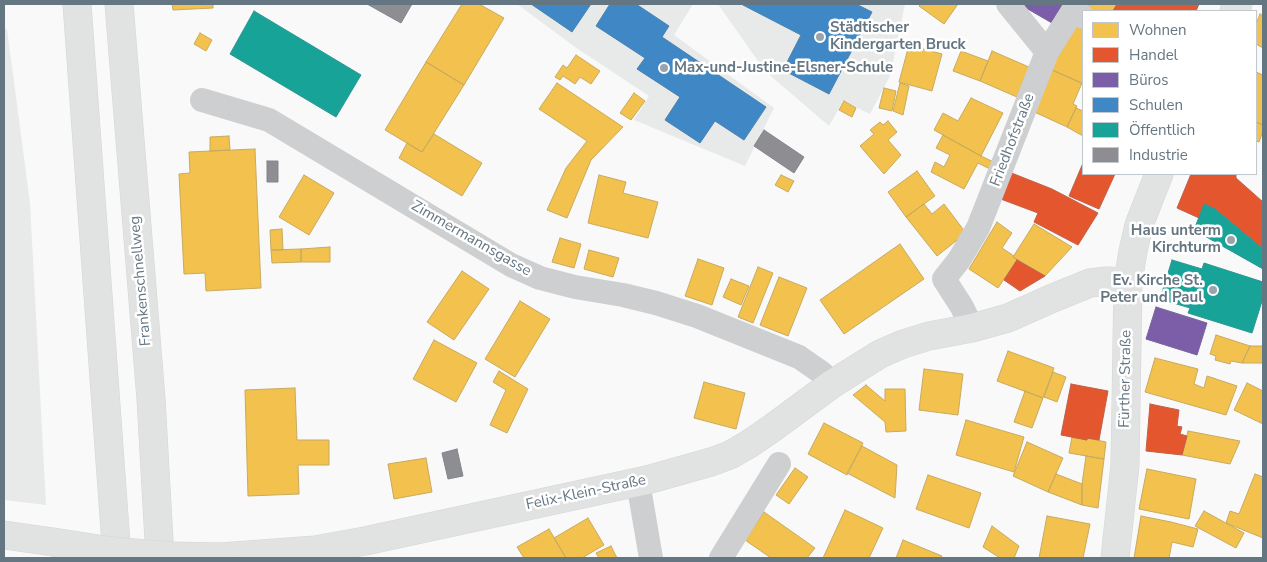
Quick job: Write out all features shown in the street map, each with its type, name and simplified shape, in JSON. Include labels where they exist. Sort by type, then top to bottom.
[{"type":"main road","points":[[77,4],[117,558]]},
{"type":"main road","name":"Frankenschnellweg","points":[[119,4],[151,399],[160,558]]},
{"type":"main road","name":"Fürther Straße","points":[[1115,558],[1125,465],[1128,282],[1139,225],[1159,175]]},
{"type":"main road","name":"Felix-Klein-Straße","points":[[4,535],[120,552],[170,556],[221,557],[315,550],[638,482],[730,455],[771,429],[832,384],[880,354],[903,344],[929,336],[972,328],[1008,318],[1090,283],[1106,281],[1128,282]]},
{"type":"street","points":[[1008,4],[1047,52]]},
{"type":"street","name":"Friedhofstraße","points":[[972,328],[962,307],[944,279],[959,260],[978,228],[1047,52],[1074,9],[1082,16]]},
{"type":"street","name":"Zimmermannsgasse","points":[[202,100],[269,120],[511,265],[540,278],[623,295],[697,316],[799,357],[822,373],[832,384]]},
{"type":"street","points":[[721,558],[779,464]]},
{"type":"street","points":[[638,482],[651,558]]},
{"type":"shaded area","name":"Max-und-Justine-Elsner-Schule","points":[[517,4],[693,4],[674,35],[774,108],[745,166],[634,120],[649,96],[575,47]]},
{"type":"shaded area","name":"Städtischer Kindergarten Bruck","points":[[718,4],[905,4],[890,76],[870,114],[843,101],[829,126],[765,71]]},
{"type":"shaded area","points":[[4,29],[7,29],[30,203],[46,505],[4,500]]},
{"type":"building: Wohnen","points":[[172,4],[213,4],[213,8],[173,10]]},
{"type":"building: Wohnen","points":[[462,4],[479,4],[504,18],[464,85],[426,62]]},
{"type":"building: Wohnen","points":[[921,4],[958,4],[944,24],[919,6]]},
{"type":"building: Wohnen","points":[[1085,4],[1117,4],[1114,10],[1091,10]]},
{"type":"building: Wohnen","points":[[1260,14],[1263,16],[1263,48],[1257,45],[1257,22]]},
{"type":"building: Wohnen","points":[[1070,23],[1082,29],[1082,84],[1050,69]]},
{"type":"building: Wohnen","points":[[200,33],[212,40],[206,51],[194,44]]},
{"type":"building: Wohnen","points":[[909,45],[942,54],[932,91],[899,82]]},
{"type":"building: Wohnen","points":[[961,51],[988,61],[980,81],[953,71]]},
{"type":"building: Wohnen","points":[[992,51],[1029,67],[1017,97],[980,81]]},
{"type":"building: Wohnen","points":[[576,55],[600,71],[591,84],[580,77],[575,84],[563,76],[560,80],[555,77],[563,65],[567,68]]},
{"type":"building: Wohnen","points":[[426,62],[464,85],[422,152],[385,130]]},
{"type":"building: Wohnen","points":[[1050,69],[1082,83],[1073,104],[1077,106],[1067,127],[1030,110]]},
{"type":"building: Wohnen","points":[[1257,72],[1263,75],[1263,125],[1257,122]]},
{"type":"building: Wohnen","points":[[557,83],[623,127],[591,160],[567,218],[547,210],[566,168],[587,141],[539,109]]},
{"type":"building: Wohnen","points":[[900,83],[909,86],[903,115],[893,111]]},
{"type":"building: Wohnen","points":[[884,88],[896,91],[892,111],[879,108]]},
{"type":"building: Wohnen","points":[[634,93],[645,101],[631,120],[620,113]]},
{"type":"building: Wohnen","points":[[971,98],[1003,113],[981,156],[934,130],[943,113],[958,121]]},
{"type":"building: Wohnen","points":[[844,101],[856,108],[852,117],[839,110]]},
{"type":"building: Wohnen","points":[[1076,108],[1082,111],[1082,135],[1067,127]]},
{"type":"building: Wohnen","points":[[888,121],[897,132],[888,140],[901,155],[884,174],[860,146],[874,134],[870,130],[880,122],[883,125]]},
{"type":"building: Wohnen","points":[[1257,122],[1263,125],[1259,142],[1257,141]]},
{"type":"building: Wohnen","points":[[434,134],[482,163],[462,196],[399,158],[407,143],[422,152]]},
{"type":"building: Wohnen","points":[[943,135],[998,164],[994,171],[978,163],[964,189],[931,172],[935,162],[944,167],[950,155],[936,148]]},
{"type":"building: Wohnen","points":[[229,136],[230,150],[210,151],[210,137]]},
{"type":"building: Wohnen","points":[[255,149],[261,288],[206,291],[205,273],[184,274],[179,174],[190,173],[189,152]]},
{"type":"building: Wohnen","points":[[917,171],[935,196],[906,217],[888,192]]},
{"type":"building: Wohnen","points":[[304,175],[334,193],[309,235],[279,217]]},
{"type":"building: Wohnen","points":[[599,175],[626,182],[623,193],[658,202],[648,238],[588,223]]},
{"type":"building: Wohnen","points":[[781,175],[794,181],[788,192],[775,185]]},
{"type":"building: Wohnen","points":[[924,204],[932,214],[944,204],[966,233],[937,256],[906,217]]},
{"type":"building: Wohnen","points":[[997,222],[1012,233],[1002,248],[1017,260],[998,288],[969,269]]},
{"type":"building: Wohnen","points":[[1034,224],[1072,247],[1045,276],[1013,257]]},
{"type":"building: Wohnen","points":[[282,229],[283,250],[271,250],[270,230]]},
{"type":"building: Wohnen","points":[[560,238],[581,244],[574,268],[552,262]]},
{"type":"building: Wohnen","points":[[900,244],[924,279],[844,334],[820,300]]},
{"type":"building: Wohnen","points":[[330,247],[330,262],[301,262],[301,249]]},
{"type":"building: Wohnen","points":[[301,249],[301,262],[272,263],[271,250]]},
{"type":"building: Wohnen","points":[[589,250],[619,258],[613,277],[584,269]]},
{"type":"building: Wohnen","points":[[698,259],[724,268],[712,305],[685,296]]},
{"type":"building: Wohnen","points":[[758,267],[773,273],[753,323],[738,317]]},
{"type":"building: Wohnen","points":[[462,271],[489,289],[454,340],[427,322]]},
{"type":"building: Wohnen","points":[[779,277],[807,288],[788,336],[760,325]]},
{"type":"building: Wohnen","points":[[731,279],[749,286],[741,305],[723,297]]},
{"type":"building: Wohnen","points":[[520,301],[550,319],[515,377],[485,359]]},
{"type":"building: Wohnen","points":[[1216,335],[1250,346],[1242,363],[1231,361],[1230,364],[1215,360],[1216,356],[1210,354]]},
{"type":"building: Wohnen","points":[[434,340],[477,363],[456,402],[413,379]]},
{"type":"building: Wohnen","points":[[1250,346],[1263,346],[1263,363],[1242,363]]},
{"type":"building: Wohnen","points":[[1008,351],[1054,368],[1043,398],[997,381]]},
{"type":"building: Wohnen","points":[[1155,358],[1198,369],[1194,384],[1204,388],[1207,376],[1237,386],[1226,415],[1145,392]]},
{"type":"building: Wohnen","points":[[924,369],[963,374],[958,415],[919,410]]},
{"type":"building: Wohnen","points":[[499,371],[528,389],[507,433],[490,425],[506,390],[493,382]]},
{"type":"building: Wohnen","points":[[1053,372],[1066,377],[1057,402],[1044,397]]},
{"type":"building: Wohnen","points":[[704,382],[745,393],[736,429],[694,418]]},
{"type":"building: Wohnen","points":[[1247,383],[1263,391],[1263,424],[1234,410]]},
{"type":"building: Wohnen","points":[[866,385],[885,401],[885,389],[905,389],[906,431],[886,432],[885,422],[853,395]]},
{"type":"building: Wohnen","points":[[295,388],[297,440],[329,440],[329,465],[298,465],[299,494],[248,496],[245,390]]},
{"type":"building: Wohnen","points":[[1025,391],[1043,398],[1032,428],[1014,422]]},
{"type":"building: Wohnen","points":[[966,420],[1024,437],[1014,472],[956,455]]},
{"type":"building: Wohnen","points":[[824,423],[863,443],[847,475],[808,454]]},
{"type":"building: Wohnen","points":[[1188,431],[1240,441],[1230,464],[1182,455]]},
{"type":"building: Wohnen","points":[[1072,437],[1106,442],[1104,459],[1069,453]]},
{"type":"building: Wohnen","points":[[1027,442],[1063,458],[1048,492],[1013,476]]},
{"type":"building: Wohnen","points":[[862,446],[897,465],[895,498],[847,473]]},
{"type":"building: Wohnen","points":[[1086,456],[1104,459],[1098,508],[1082,505],[1082,484]]},
{"type":"building: Wohnen","points":[[426,458],[432,492],[394,499],[388,464]]},
{"type":"building: Wohnen","points":[[795,468],[808,477],[789,504],[776,495]]},
{"type":"building: Wohnen","points":[[1147,469],[1196,479],[1189,519],[1139,509]]},
{"type":"building: Wohnen","points":[[1056,474],[1082,484],[1082,505],[1048,492]]},
{"type":"building: Wohnen","points":[[1255,474],[1263,477],[1263,538],[1226,523],[1230,511],[1239,514]]},
{"type":"building: Wohnen","points":[[928,475],[981,493],[969,528],[916,509]]},
{"type":"building: Wohnen","points":[[845,510],[883,528],[869,558],[823,558]]},
{"type":"building: Wohnen","points":[[1204,511],[1244,533],[1236,548],[1195,526]]},
{"type":"building: Wohnen","points":[[764,512],[815,548],[807,558],[771,558],[745,540]]},
{"type":"building: Wohnen","points":[[1047,516],[1090,524],[1083,558],[1039,558]]},
{"type":"building: Wohnen","points":[[1141,516],[1198,529],[1193,547],[1172,542],[1169,558],[1134,558]]},
{"type":"building: Wohnen","points":[[588,518],[604,545],[582,558],[566,558],[554,538]]},
{"type":"building: Wohnen","points":[[992,526],[1019,546],[1014,558],[1000,558],[983,547]]},
{"type":"building: Wohnen","points":[[549,529],[566,558],[524,558],[517,547]]},
{"type":"building: Wohnen","points":[[903,540],[942,556],[941,558],[896,558]]},
{"type":"building: Wohnen","points":[[611,546],[617,558],[599,558],[596,553]]},
{"type":"building: Handel","points":[[1117,4],[1199,4],[1196,10],[1114,10]]},
{"type":"building: Handel","points":[[1082,165],[1082,175],[1115,175],[1099,209],[1069,196]]},
{"type":"building: Handel","points":[[1009,172],[1052,189],[1098,213],[1078,245],[1034,222],[1038,213],[998,198]]},
{"type":"building: Handel","points":[[1191,175],[1236,175],[1236,178],[1263,202],[1263,249],[1215,209],[1204,204],[1199,218],[1177,208]]},
{"type":"building: Handel","points":[[1017,260],[1045,276],[1020,291],[1004,280]]},
{"type":"building: Handel","points":[[1071,384],[1108,391],[1099,440],[1087,438],[1087,440],[1061,435]]},
{"type":"building: Handel","points":[[1150,404],[1179,410],[1177,426],[1182,427],[1180,434],[1187,436],[1182,455],[1146,451]]},
{"type":"building: Büros","points":[[1019,4],[1063,4],[1052,23]]},
{"type":"building: Büros","points":[[1156,307],[1207,323],[1197,355],[1146,339]]},
{"type":"building: Schulen","points":[[531,4],[591,4],[572,32]]},
{"type":"building: Schulen","points":[[610,4],[636,4],[669,26],[662,37],[766,107],[744,140],[715,121],[700,143],[665,120],[680,97],[637,69],[645,58],[596,26]]},
{"type":"building: Schulen","points":[[741,4],[856,4],[872,12],[829,94],[783,70],[801,35]]},
{"type":"building: Öffentlich","points":[[254,11],[361,75],[336,117],[230,54]]},
{"type":"building: Öffentlich","name":"Haus unterm Kirchturm","points":[[1204,204],[1215,209],[1263,249],[1263,269],[1194,230]]},
{"type":"building: Öffentlich","name":"Ev. Kirche St. Peter und Paul","points":[[1172,260],[1202,269],[1204,263],[1263,282],[1263,298],[1252,333],[1188,313],[1190,308],[1160,299]]},
{"type":"building: Industrie","points":[[367,4],[412,4],[401,23]]},
{"type":"building: Industrie","points":[[764,130],[804,157],[794,173],[754,146]]},
{"type":"building: Industrie","points":[[267,161],[278,161],[278,182],[267,182]]},
{"type":"building: Industrie","points":[[457,449],[463,476],[448,479],[442,453]]},
{"type":"place","name":"Städtischer Kindergarten Bruck","points":[[820,37]]},
{"type":"place","name":"Max-und-Justine-Elsner-Schule","points":[[664,68]]},
{"type":"place","name":"Haus unterm Kirchturm","points":[[1231,240]]},
{"type":"place","name":"Ev. Kirche St. Peter und Paul","points":[[1213,290]]}]
